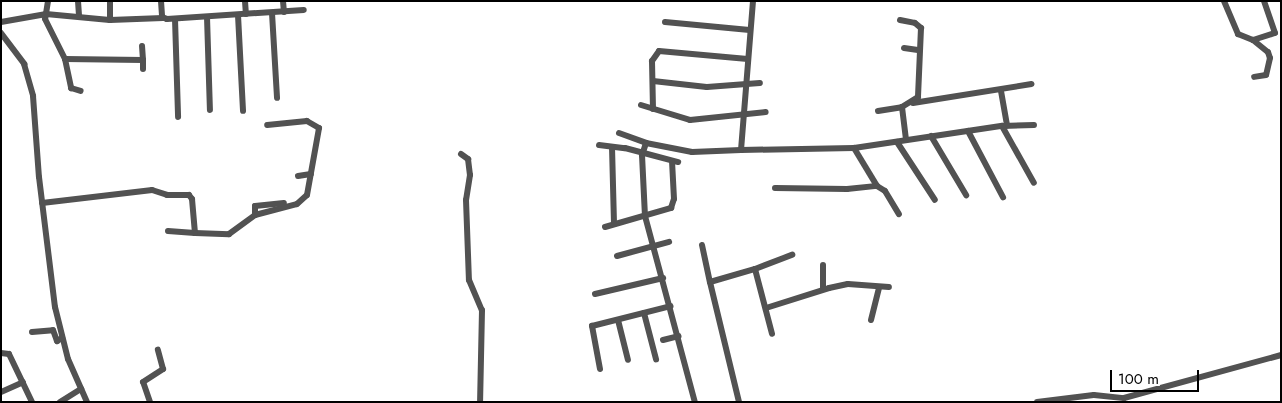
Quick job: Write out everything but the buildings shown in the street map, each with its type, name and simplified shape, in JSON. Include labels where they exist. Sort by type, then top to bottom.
[{"type":"street","points":[[48,1],[47,23],[65,59],[71,88],[81,91]]},
{"type":"street","points":[[78,1],[79,17]]},
{"type":"street","points":[[110,1],[110,20]]},
{"type":"street","points":[[161,1],[163,18]]},
{"type":"street","points":[[245,1],[246,14]]},
{"type":"street","points":[[283,1],[284,12]]},
{"type":"street","points":[[741,150],[753,1]]},
{"type":"street","points":[[1224,1],[1238,34],[1253,40],[1268,52],[1270,58],[1266,75],[1254,77]]},
{"type":"street","points":[[1253,40],[1275,33],[1264,1]]},
{"type":"street","points":[[1,22],[46,14],[110,20],[174,19],[304,10]]},
{"type":"street","points":[[272,13],[277,98]]},
{"type":"street","points":[[238,15],[243,111]]},
{"type":"street","points":[[207,17],[210,110]]},
{"type":"street","points":[[174,19],[178,117]]},
{"type":"street","points":[[900,20],[918,24],[921,28],[918,50],[918,96],[913,103]]},
{"type":"street","points":[[665,22],[750,30]]},
{"type":"street","points":[[1,33],[24,64],[33,96],[42,202],[62,338],[87,402]]},
{"type":"street","points":[[142,46],[143,69]]},
{"type":"street","points":[[904,48],[918,50]]},
{"type":"street","points":[[653,109],[652,61],[659,51],[748,59]]},
{"type":"street","points":[[65,59],[143,60]]},
{"type":"street","points":[[653,81],[707,87],[760,83]]},
{"type":"street","points":[[878,111],[913,103],[1001,91],[1031,84]]},
{"type":"street","points":[[1001,91],[1004,126],[1034,183]]},
{"type":"street","points":[[641,105],[690,120],[766,112]]},
{"type":"street","points":[[902,107],[906,140]]},
{"type":"street","points":[[168,231],[228,234],[255,215],[302,203],[307,195],[317,125],[307,121],[267,125]]},
{"type":"street","points":[[619,133],[646,143],[698,152],[854,148],[1004,126],[1034,125]]},
{"type":"street","points":[[968,131],[1003,197]]},
{"type":"street","points":[[931,136],[966,195]]},
{"type":"street","points":[[897,142],[935,200]]},
{"type":"street","points":[[646,143],[642,155],[645,216],[671,306],[695,402]]},
{"type":"street","points":[[599,145],[675,162],[673,205],[668,210],[605,228]]},
{"type":"street","points":[[612,147],[614,224]]},
{"type":"street","points":[[854,148],[876,186],[885,191],[899,214]]},
{"type":"street","points":[[461,154],[468,159],[470,175],[466,200],[469,280],[482,310],[480,402]]},
{"type":"street","points":[[298,176],[311,174]]},
{"type":"street","points":[[775,188],[847,189],[876,186]]},
{"type":"street","points":[[42,202],[152,190],[167,195],[189,195],[192,199],[195,233]]},
{"type":"street","points":[[255,215],[255,206],[284,203]]},
{"type":"street","points":[[617,256],[669,242]]},
{"type":"street","points":[[702,246],[739,402]]},
{"type":"street","points":[[710,282],[792,255]]},
{"type":"street","points":[[823,265],[823,289]]},
{"type":"street","points":[[755,268],[772,334]]},
{"type":"street","points":[[595,294],[663,278]]},
{"type":"street","points":[[766,308],[823,289],[848,284],[889,287]]},
{"type":"street","points":[[871,320],[879,287]]},
{"type":"street","points":[[600,369],[590,327],[671,306]]},
{"type":"street","points":[[644,313],[656,359]]},
{"type":"street","points":[[618,320],[628,360]]},
{"type":"street","points":[[32,332],[53,330],[57,341],[62,338]]},
{"type":"street","points":[[663,340],[679,336]]},
{"type":"street","points":[[150,402],[143,382],[163,369],[158,350]]},
{"type":"street","points":[[1,353],[9,354],[32,402]]},
{"type":"street","points":[[1037,402],[1094,395],[1124,398],[1281,355]]},
{"type":"street","points":[[1,392],[23,382]]},
{"type":"street","points":[[60,402],[81,389]]}]
